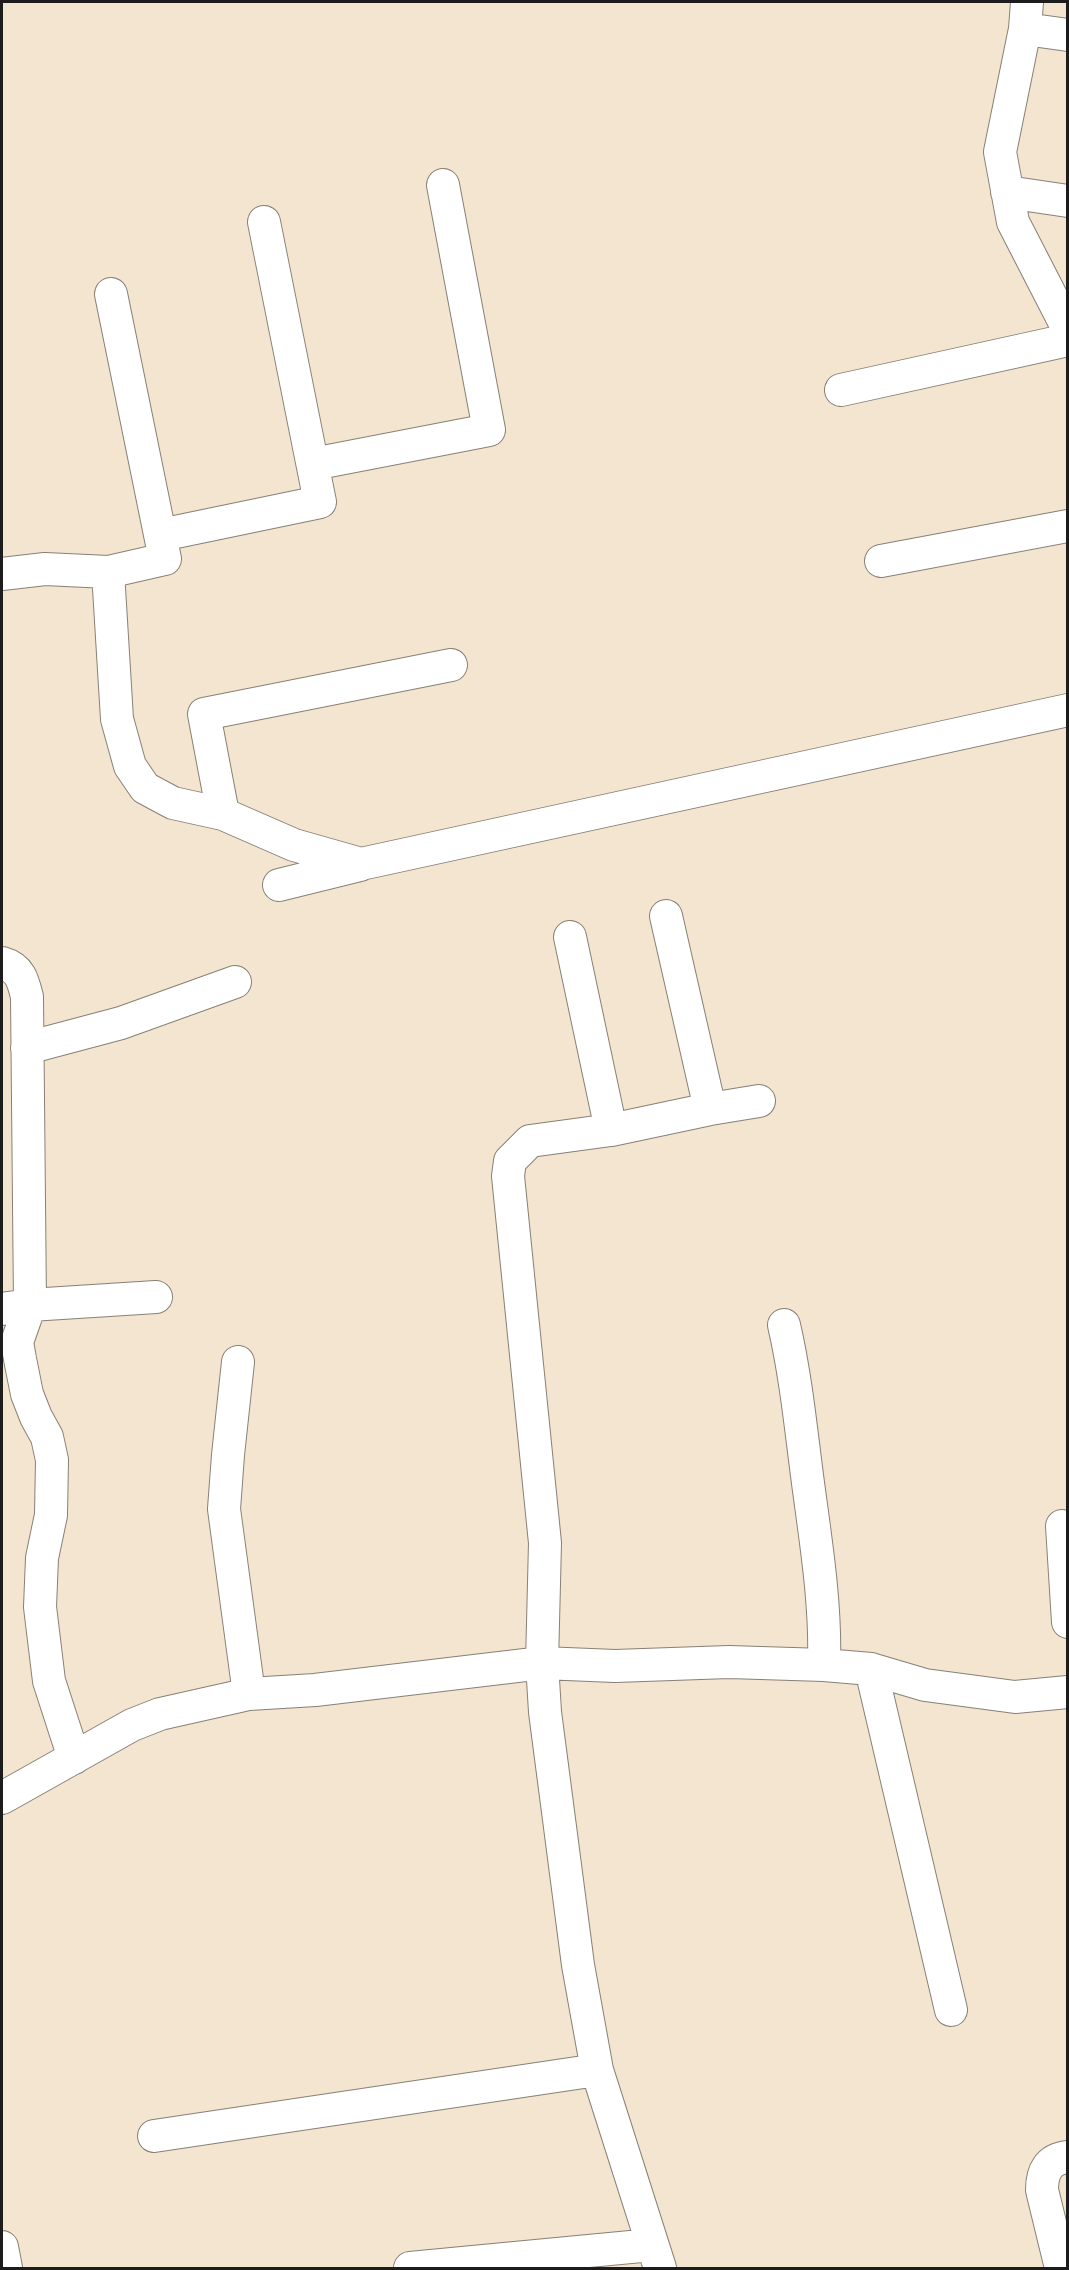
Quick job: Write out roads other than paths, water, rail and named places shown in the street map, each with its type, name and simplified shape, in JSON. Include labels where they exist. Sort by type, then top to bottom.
[{"type":"street","points":[[1068,34],[1026,15],[1000,152],[1013,222],[1068,329]]},
{"type":"street","points":[[312,464],[489,430],[443,185]]},
{"type":"street","points":[[1007,192],[1068,201]]},
{"type":"street","points":[[161,535],[320,502],[264,222]]},
{"type":"street","points":[[2,574],[45,569],[108,572],[165,559],[111,294]]},
{"type":"street","points":[[841,390],[1068,340]]},
{"type":"street","points":[[881,561],[1068,526]]},
{"type":"street","points":[[108,572],[117,719],[130,766],[145,788],[173,803],[223,814],[294,845],[361,864]]},
{"type":"street","points":[[223,814],[204,714],[451,665]]},
{"type":"street","points":[[279,885],[361,864],[1068,710]]},
{"type":"street","points":[[666,916],[710,1108]]},
{"type":"street","points":[[570,937],[611,1130]]},
{"type":"street","points":[[2,963],[8,964],[22,977],[27,996],[27,1048],[16,1307],[21,1328],[17,1342],[27,1394],[47,1437],[52,1460],[51,1515],[42,1558],[40,1607],[49,1681],[74,1758]]},
{"type":"street","points":[[27,1048],[121,1023],[235,982]]},
{"type":"street","points":[[410,2268],[656,2257],[597,2070],[585,2012],[566,1878],[545,1712],[542,1663],[545,1543],[508,1176],[510,1161],[530,1141],[611,1130],[710,1108],[759,1101]]},
{"type":"street","points":[[16,1307],[156,1297]]},
{"type":"street","points":[[784,1325],[793,1364],[817,1550],[825,1629],[824,1665]]},
{"type":"street","points":[[238,1362],[224,1509],[249,1694]]},
{"type":"street","points":[[1062,1526],[1068,1622]]},
{"type":"street","points":[[2,1798],[132,1725],[160,1714],[249,1694],[315,1690],[542,1663],[615,1666],[729,1662],[824,1665],[871,1669],[925,1685],[1015,1697],[1068,1692]]},
{"type":"street","points":[[871,1669],[951,2010]]},
{"type":"street","points":[[154,2136],[597,2070]]},
{"type":"street","points":[[1061,2268],[1042,2190],[1042,2178],[1045,2168],[1051,2163],[1068,2157]]},
{"type":"street","points":[[2,2247],[6,2268]]}]
